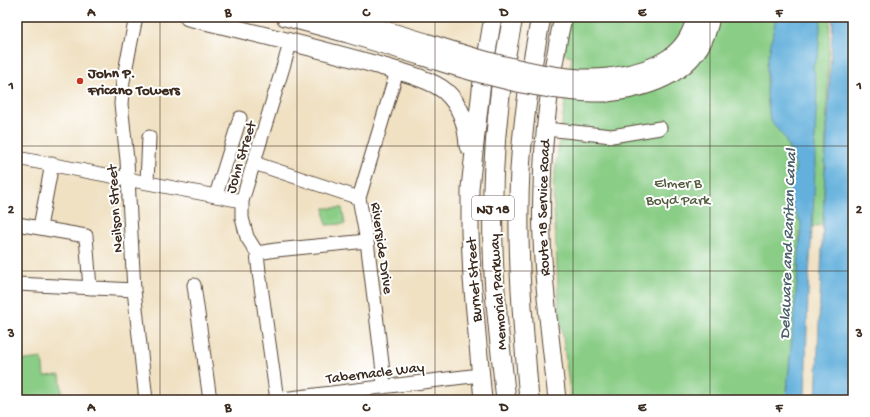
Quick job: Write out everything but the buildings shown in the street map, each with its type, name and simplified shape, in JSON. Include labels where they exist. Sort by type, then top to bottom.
[{"type":"highway","name":"Memorial Parkway","points":[[506,400],[496,292],[493,205],[497,124],[513,17]]},
{"type":"highway","name":"Memorial Parkway","points":[[529,400],[520,282],[520,191],[522,145],[527,98],[541,17]]},
{"type":"main road","points":[[188,17],[291,41],[397,71],[434,84],[446,92],[454,100],[465,122],[468,136],[470,188]]},
{"type":"main road","points":[[285,17],[348,34],[424,50]]},
{"type":"main road","points":[[341,17],[424,50],[478,74],[576,92],[608,85],[669,59],[686,40],[693,28],[695,17]]},
{"type":"main road","name":"Burnet Street","points":[[483,400],[472,279],[470,188],[481,88],[494,17]]},
{"type":"main road","name":"Route 18 Service Road","points":[[557,400],[546,298],[542,228],[542,189],[546,129],[552,80],[563,17]]},
{"type":"main road","points":[[608,85],[626,90],[655,82],[679,70],[700,46],[707,33],[711,17]]},
{"type":"street","name":"Neilson Street","points":[[136,17],[122,81],[121,104],[128,178],[134,290],[146,400]]},
{"type":"street","name":"John Street","points":[[258,253],[247,237],[242,218],[242,201],[291,41]]},
{"type":"street","name":"Riverside Drive","points":[[384,387],[367,241],[359,198],[397,71]]},
{"type":"street","points":[[216,196],[240,118]]},
{"type":"street","points":[[546,129],[612,136],[660,128]]},
{"type":"street","points":[[147,182],[150,137]]},
{"type":"street","points":[[17,158],[242,201]]},
{"type":"street","points":[[254,163],[359,198]]},
{"type":"street","points":[[40,228],[52,164]]},
{"type":"street","points":[[17,224],[86,236],[90,288]]},
{"type":"street","points":[[276,400],[259,272],[258,253],[367,241]]},
{"type":"street","points":[[17,284],[134,290]]},
{"type":"street","points":[[194,285],[210,400]]},
{"type":"street","name":"Tabernacle Way","points":[[276,400],[317,397],[480,375]]},
{"type":"green space","name":"Elmer B Boyd Park","points":[[568,17],[830,17],[823,224],[799,231],[805,400],[571,400],[559,308],[553,185],[572,56],[564,54]]},
{"type":"green space","points":[[324,208],[342,208],[345,224],[326,225]]},
{"type":"green space","points":[[42,358],[44,376],[60,375],[63,400],[17,400],[17,361]]},
{"type":"water","points":[[776,17],[821,17],[818,56],[813,66],[817,89],[805,400],[786,400],[801,223],[787,197],[796,167],[784,137],[770,120],[767,96],[767,64]]},
{"type":"water","points":[[833,17],[853,17],[853,400],[816,400]]},
{"type":"place","name":"John P. Fricano Towers","points":[[80,81]]},
{"type":"water label","name":"Delaware and Raritan Canal","points":[[786,244]]}]
